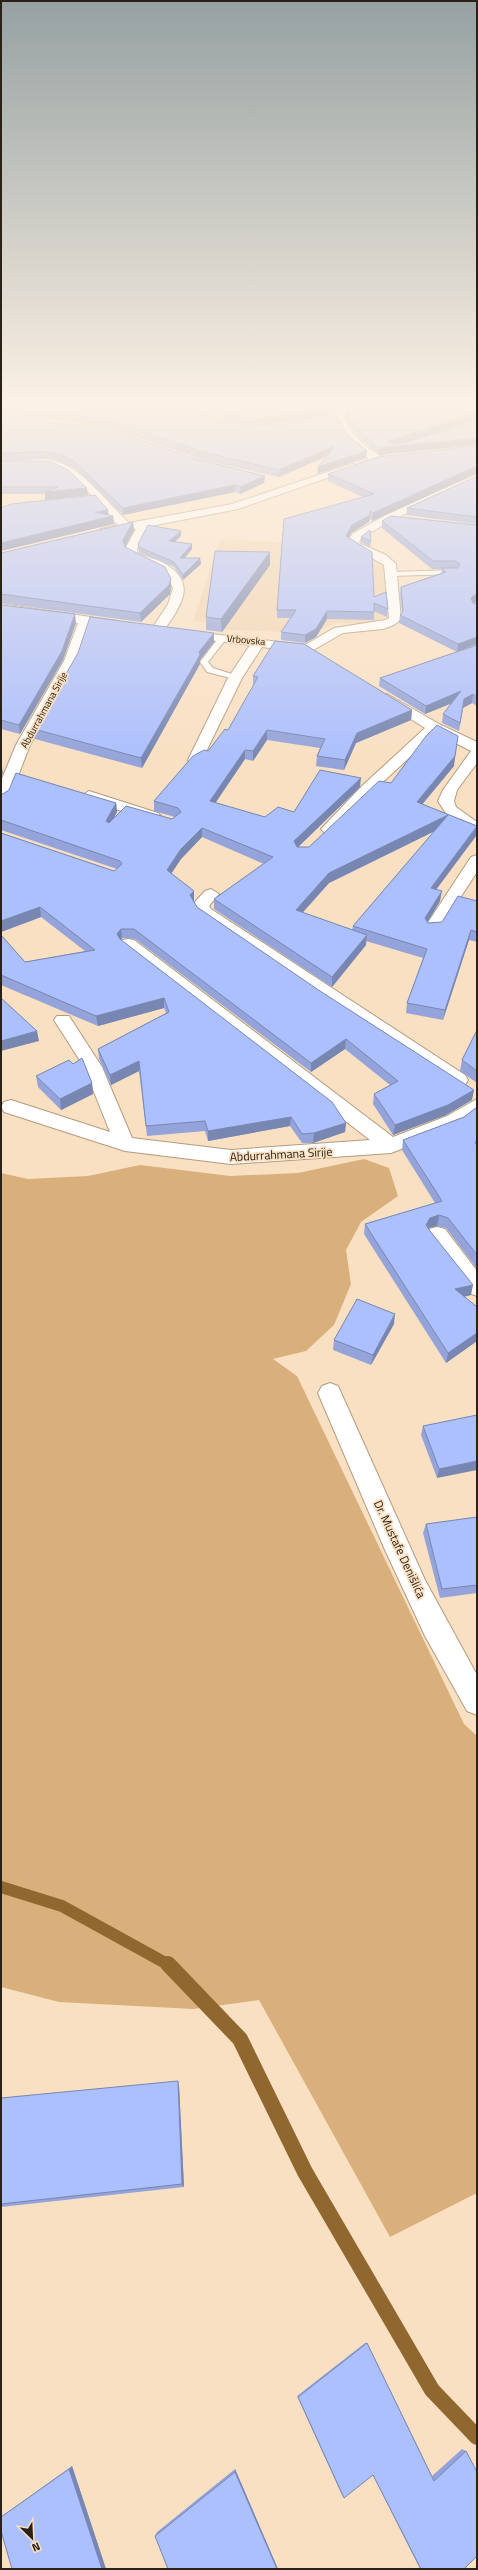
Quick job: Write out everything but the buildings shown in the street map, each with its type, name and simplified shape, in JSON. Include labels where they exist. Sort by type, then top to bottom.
[{"type":"street","points":[[123,523],[126,526]]},
{"type":"street","points":[[96,533],[147,523]]},
{"type":"street","points":[[147,523],[137,535],[131,549],[133,555],[158,565],[173,575],[179,584],[179,596],[157,630]]},
{"type":"street","points":[[308,649],[334,632],[344,628],[378,626],[389,624],[395,619],[391,574],[386,560],[358,548],[353,543],[356,536],[379,523]]},
{"type":"street","points":[[1,608],[128,626]]},
{"type":"street","name":"Abdurrahmana Sirije","points":[[1,799],[19,778],[23,745],[71,661],[85,621]]},
{"type":"street","name":"Vrbovska","points":[[142,628],[308,649],[323,657]]},
{"type":"street","points":[[195,760],[235,678],[259,642]]},
{"type":"street","points":[[374,689],[434,727],[477,748]]},
{"type":"street","points":[[320,838],[341,819],[367,788],[434,727]]},
{"type":"street","points":[[477,753],[450,790],[446,801],[450,809],[477,830]]},
{"type":"street","points":[[78,793],[165,820]]},
{"type":"street","points":[[433,927],[477,860]]},
{"type":"street","points":[[211,894],[200,905],[204,912],[477,1092]]},
{"type":"street","points":[[128,944],[392,1146]]},
{"type":"street","points":[[63,1020],[93,1068],[125,1144]]},
{"type":"street","name":"Abdurrahmana Sirije","points":[[11,1107],[125,1144],[230,1157],[392,1146],[454,1121],[477,1106]]},
{"type":"street","points":[[437,1235],[477,1287]]},
{"type":"street","name":"Dr. Mustafe Denišlića","points":[[330,1393],[406,1566],[456,1667],[477,1701]]},
{"type":"lane","points":[[391,574],[454,572]]},
{"type":"lane","points":[[223,638],[204,662],[210,670],[235,678]]},
{"type":"shaded area","points":[[220,539],[340,546],[379,561],[383,563],[388,617],[371,623],[336,623],[310,633],[207,629],[208,622],[193,621]]},
{"type":"shaded area","points":[[364,1159],[389,1168],[398,1196],[361,1222],[346,1250],[351,1284],[334,1325],[306,1351],[273,1359],[297,1376],[464,1724],[477,1736],[477,2193],[390,2237],[259,2000],[193,2009],[59,2002],[1,1987],[1,1173],[28,1179],[88,1176],[140,1165],[230,1176],[298,1173]]},
{"type":"waterway","points":[[1,1887],[62,1906],[169,1965]]},
{"type":"waterway","points":[[169,1965],[240,2039],[305,2172],[432,2390],[477,2437]]}]
